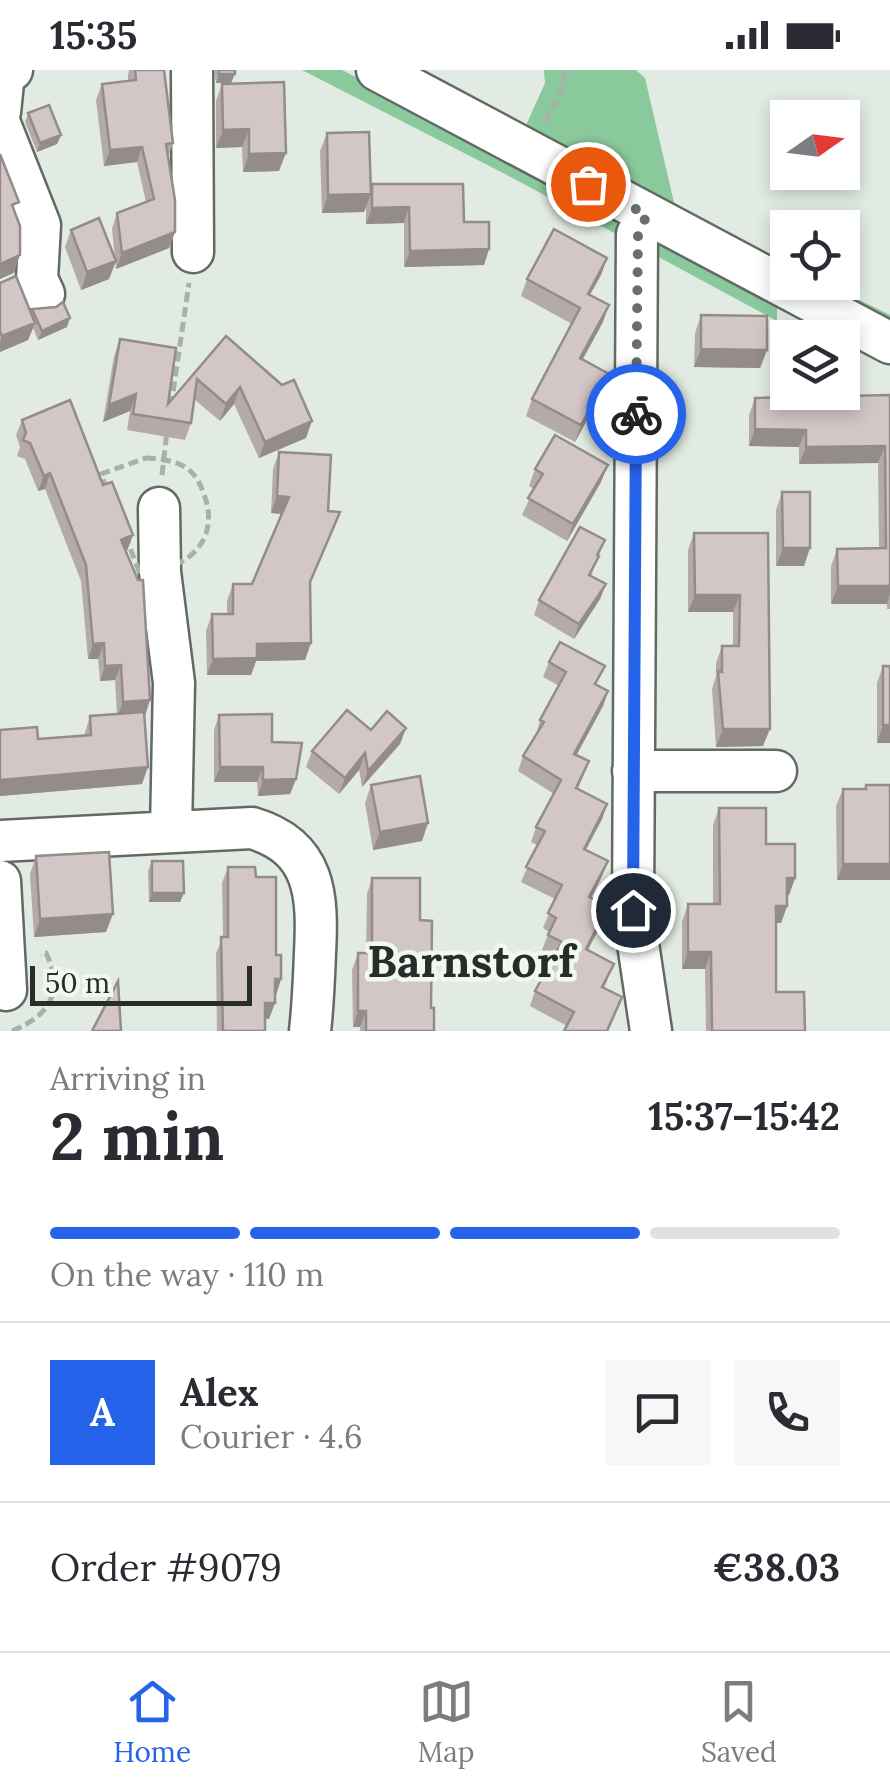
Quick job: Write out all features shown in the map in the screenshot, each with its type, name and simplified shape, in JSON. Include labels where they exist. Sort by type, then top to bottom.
[{"type":"street","points":[[0,112],[4,73],[12,70]]},
{"type":"street","points":[[192,70],[193,252]]},
{"type":"street","points":[[377,70],[890,342]]},
{"type":"street","points":[[0,124],[40,225],[37,279],[44,294]]},
{"type":"street","points":[[647,215],[638,234],[633,910],[651,1031]]},
{"type":"street","points":[[159,508],[160,572],[174,683],[171,831]]},
{"type":"street","points":[[633,771],[776,771]]},
{"type":"street","points":[[0,841],[252,828],[277,835],[297,854],[310,877],[315,898],[310,1031]]},
{"type":"street","points":[[0,882],[6,990]]},
{"type":"path","points":[[530,152],[561,92],[566,70]]},
{"type":"path","points":[[170,408],[193,252]]},
{"type":"path","points":[[159,508],[168,426]]},
{"type":"green space","points":[[302,70],[342,70],[383,91],[523,132],[545,83],[544,70],[636,70],[645,78],[675,207],[770,255],[770,300],[777,300],[777,320],[775,320]]},
{"type":"green space","points":[[785,300],[860,300],[890,315],[890,350],[860,336],[860,320],[827,320]]},
{"type":"building","points":[[135,70],[164,70],[173,143],[166,144],[175,200],[175,232],[122,253],[117,213],[154,199],[142,147],[110,150],[102,84],[136,80]]},
{"type":"building","points":[[219,70],[235,70],[235,74],[219,74]]},
{"type":"building","points":[[284,82],[286,153],[249,154],[249,129],[223,130],[222,84]]},
{"type":"building","points":[[49,105],[61,135],[40,143],[28,113]]},
{"type":"building","points":[[369,132],[371,194],[328,195],[327,133]]},
{"type":"building","points":[[0,154],[19,202],[12,205],[20,226],[20,255],[0,264]]},
{"type":"building","points":[[372,184],[463,184],[464,222],[489,222],[489,249],[410,251],[409,207],[372,208]]},
{"type":"building","points":[[99,218],[116,261],[87,272],[71,230]]},
{"type":"building","points":[[554,229],[607,258],[588,294],[609,305],[580,358],[609,374],[581,425],[532,399],[580,308],[527,279]]},
{"type":"building","points":[[16,276],[35,323],[2,336],[0,283]]},
{"type":"building","points":[[63,302],[70,318],[42,331],[32,309],[56,307]]},
{"type":"building","points":[[701,315],[767,316],[767,350],[701,349]]},
{"type":"building","points":[[226,336],[282,385],[294,380],[312,421],[265,442],[240,387],[226,404],[197,379],[191,423],[133,414],[136,394],[109,405],[120,339],[176,348],[168,404]]},
{"type":"building","points":[[890,395],[890,586],[838,586],[837,549],[886,548],[885,446],[806,447],[806,430],[755,429],[755,398],[770,398],[770,410],[860,410],[860,396]]},
{"type":"building","points":[[70,400],[103,485],[112,482],[133,535],[121,540],[138,580],[143,580],[150,700],[123,702],[121,665],[105,666],[104,643],[93,644],[86,565],[50,473],[44,476],[30,443],[23,440],[26,433],[22,420]]},
{"type":"building","points":[[555,435],[608,465],[573,524],[528,498],[543,474],[535,469]]},
{"type":"building","points":[[279,452],[331,455],[328,511],[340,512],[310,582],[311,643],[257,644],[257,658],[213,659],[212,614],[233,614],[233,584],[252,584],[289,497],[277,496]]},
{"type":"building","points":[[782,492],[810,492],[810,548],[783,548]]},
{"type":"building","points":[[580,527],[605,540],[589,575],[606,584],[579,624],[539,600]]},
{"type":"building","points":[[694,533],[768,533],[770,729],[723,729],[718,671],[722,672],[722,646],[739,646],[740,595],[695,595]]},
{"type":"building","points":[[560,642],[605,666],[595,684],[608,691],[574,754],[589,761],[576,788],[607,804],[584,849],[608,861],[589,897],[608,906],[586,949],[614,964],[602,987],[622,997],[607,1031],[564,1031],[574,1012],[535,991],[562,942],[548,935],[556,918],[548,913],[562,885],[526,867],[545,831],[536,827],[561,780],[523,756],[544,722],[540,720],[566,672],[549,662]]},
{"type":"building","points":[[883,666],[890,666],[890,725],[883,725]]},
{"type":"building","points":[[347,710],[371,730],[387,711],[406,728],[368,771],[365,753],[345,778],[312,751]]},
{"type":"building","points":[[144,712],[148,767],[0,780],[0,730],[37,727],[38,739],[91,735],[90,716]]},
{"type":"building","points":[[272,714],[272,742],[302,743],[296,779],[263,780],[263,767],[220,767],[219,715]]},
{"type":"building","points":[[420,776],[428,823],[380,832],[371,785]]},
{"type":"building","points":[[866,785],[890,785],[890,864],[843,864],[843,789],[866,789]]},
{"type":"building","points":[[719,808],[766,808],[766,844],[795,844],[795,878],[787,878],[787,906],[776,906],[776,992],[804,992],[805,1031],[712,1031],[711,952],[688,952],[688,904],[720,904]]},
{"type":"building","points":[[109,852],[113,914],[40,919],[36,856]]},
{"type":"building","points":[[152,861],[183,861],[184,893],[152,893]]},
{"type":"building","points":[[228,867],[255,867],[256,877],[276,877],[276,955],[281,955],[281,979],[275,979],[275,1003],[265,1003],[265,1031],[223,1031],[221,937],[228,937]]},
{"type":"building","points":[[372,878],[420,878],[420,920],[432,921],[434,1031],[366,1031],[366,1011],[358,1011],[358,953],[372,953]]},
{"type":"building","points":[[118,981],[121,1031],[92,1031]]},
{"type":"way so far","points":[[588,184],[647,215],[638,234],[636,414]]},
{"type":"district","name":"Barnstorf","points":[[471,960]]},
{"type":"route","points":[[633,910],[636,414]]}]
